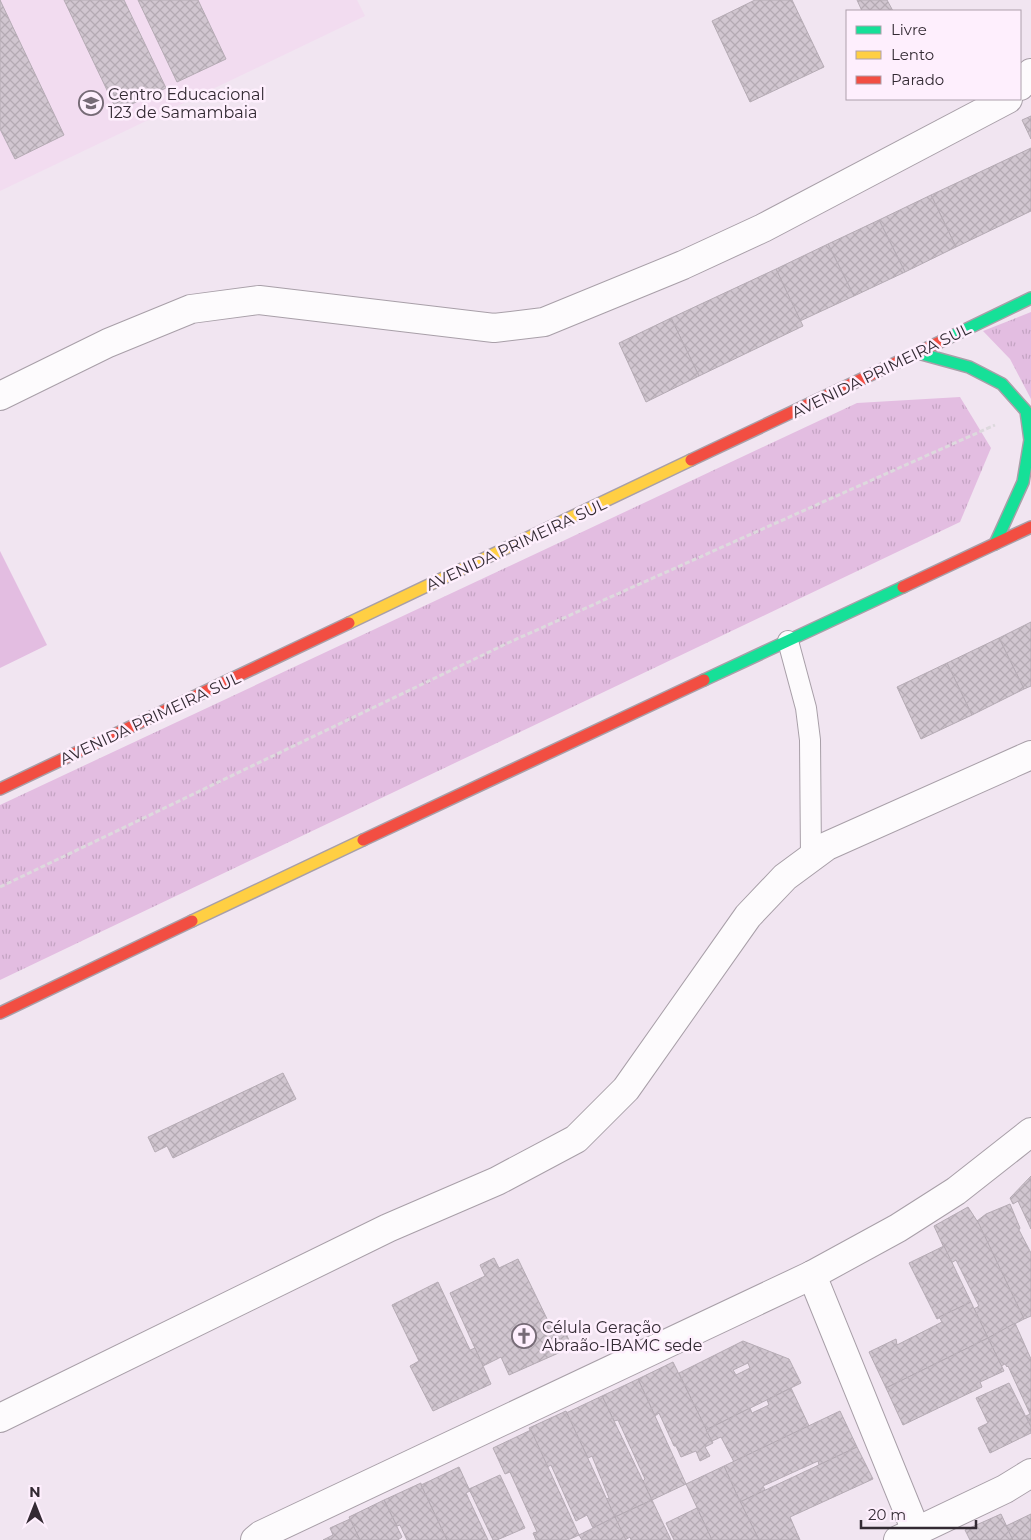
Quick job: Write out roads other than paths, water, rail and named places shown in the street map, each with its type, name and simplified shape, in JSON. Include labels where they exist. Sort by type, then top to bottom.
[{"type":"street","points":[[1021,85],[1031,73]]},
{"type":"street","points":[[0,396],[108,343],[190,309],[259,300],[494,328],[544,322],[683,265],[763,228],[1006,100]]},
{"type":"street","name":"AVENIDA PRIMEIRA SUL","points":[[0,789],[1031,298]]},
{"type":"street","points":[[918,353],[969,367],[1002,384],[1026,411],[1030,440],[1023,482],[995,544]]},
{"type":"street","points":[[0,1013],[448,800],[1031,527]]},
{"type":"street","points":[[0,1418],[388,1228],[498,1181],[576,1139],[626,1089],[748,916],[785,877],[827,846],[1031,755]]},
{"type":"street","points":[[255,1540],[261,1535],[812,1275],[898,1228],[956,1191],[1031,1132]]},
{"type":"street","points":[[812,1275],[907,1536],[1005,1489],[1031,1473]]},
{"type":"lane","points":[[788,641],[806,708],[810,740],[811,858]]},
{"type":"place","name":"Centro Educacional 123 de Samambaia","points":[[91,103]]},
{"type":"place","name":"Célula Geração Abraão-IBAMC sede","points":[[524,1336]]}]
